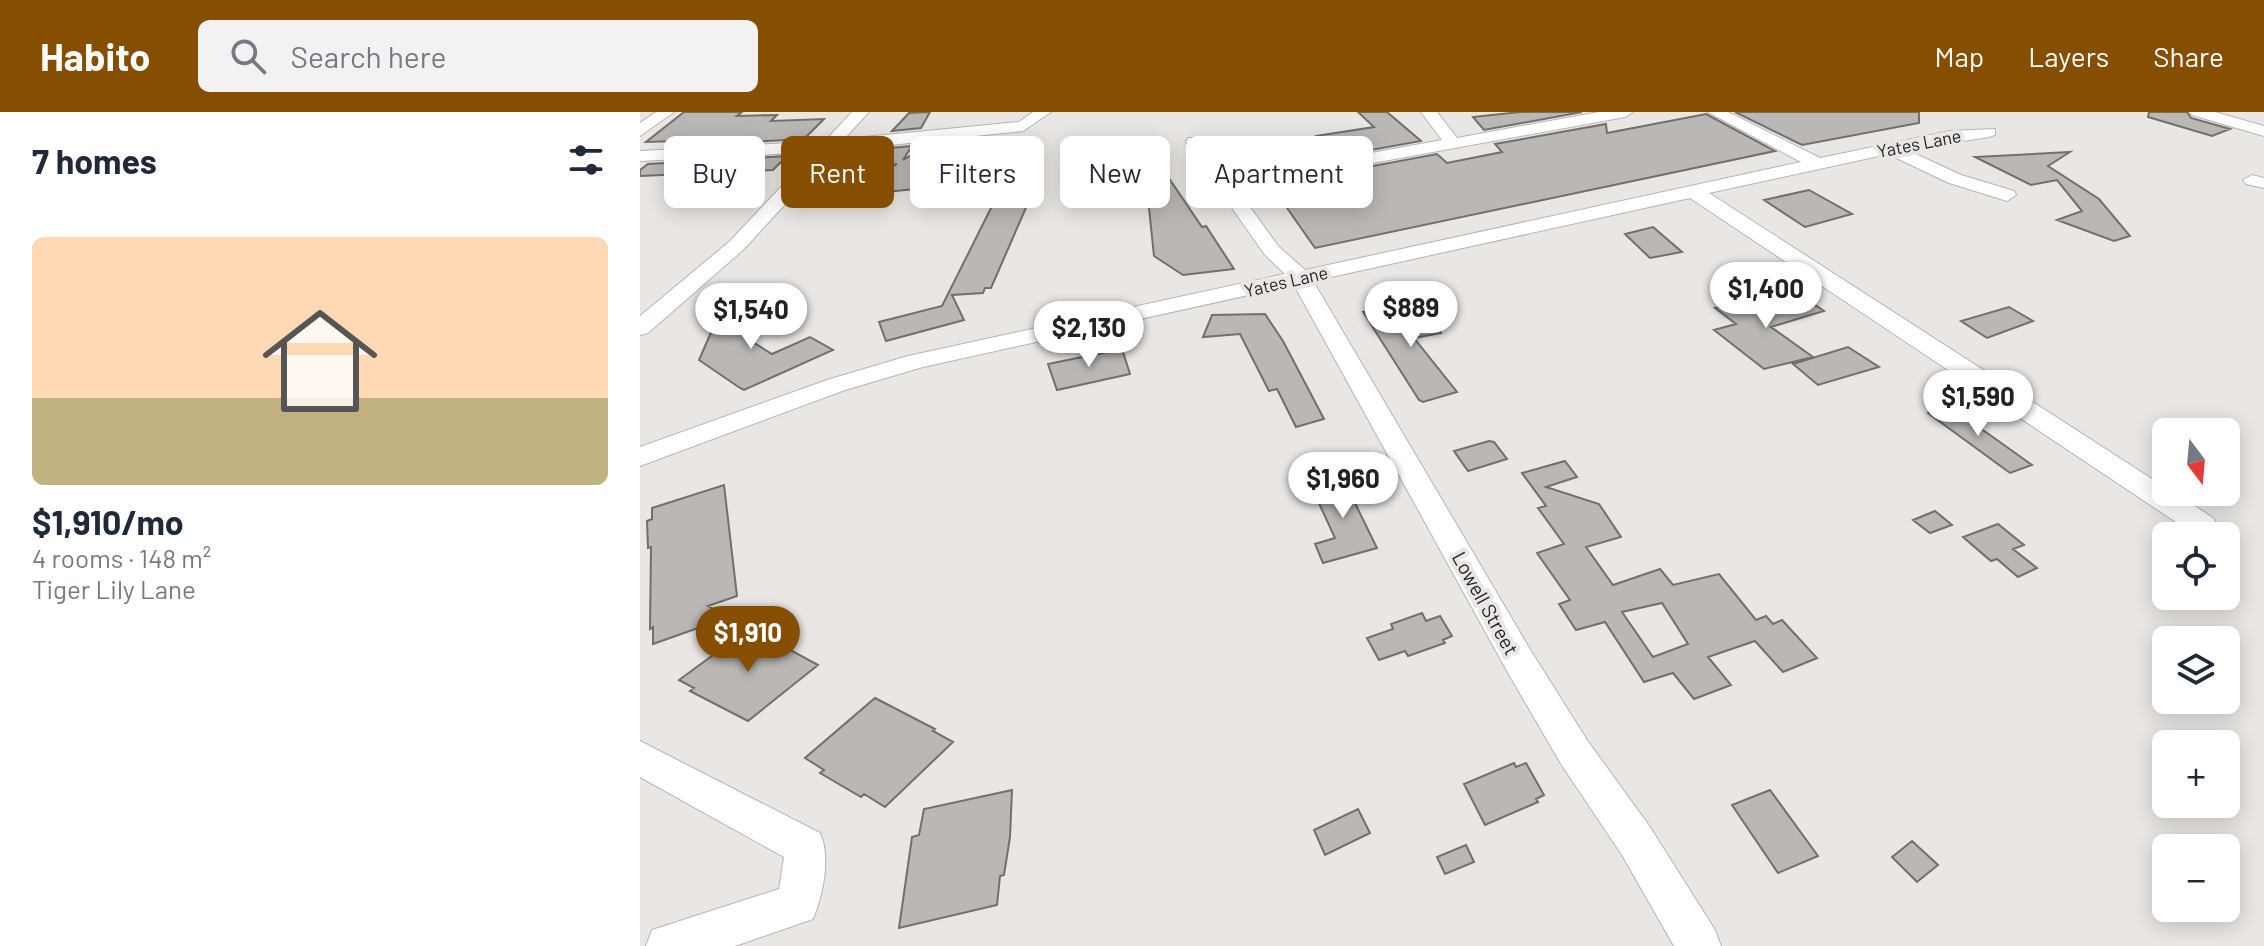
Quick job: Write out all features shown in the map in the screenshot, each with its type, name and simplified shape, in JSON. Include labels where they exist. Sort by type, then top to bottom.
[{"type":"street","points":[[640,131],[666,112]]},
{"type":"street","points":[[838,136],[861,112]]},
{"type":"street","points":[[951,134],[966,112]]},
{"type":"street","points":[[894,140],[1023,126],[1043,112]]},
{"type":"street","points":[[1429,112],[1453,143]]},
{"type":"street","points":[[1373,158],[1625,112]]},
{"type":"street","points":[[1716,112],[1818,164]]},
{"type":"street","points":[[2198,112],[2264,131]]},
{"type":"street","name":"Yates Lane","points":[[640,457],[836,385],[906,364],[1818,164],[1950,136],[1989,132]]},
{"type":"street","points":[[640,156],[781,149]]},
{"type":"street","points":[[1890,149],[1955,179],[2007,195]]},
{"type":"street","points":[[1694,192],[2197,522]]},
{"type":"street","points":[[640,328],[736,246],[781,198]]},
{"type":"street","name":"Lowell Street","points":[[1241,208],[1272,251],[1301,278],[1519,661],[1574,752],[1636,841],[1699,946]]},
{"type":"street","points":[[640,758],[806,847],[798,904],[668,946]]},
{"type":"building","points":[[684,112],[777,115],[771,121],[824,119],[807,136],[781,136],[781,140],[765,141],[765,136],[664,136],[664,141],[646,142]]},
{"type":"building","points":[[930,112],[921,128],[892,131],[909,113]]},
{"type":"building","points":[[1358,112],[1387,112],[1421,141],[1373,150],[1373,136],[1316,136],[1374,127]]},
{"type":"building","points":[[1520,112],[1582,112],[1484,130],[1473,117]]},
{"type":"building","points":[[1735,112],[1919,112],[1919,123],[1802,145]]},
{"type":"building","points":[[2149,112],[2187,112],[2191,118],[2230,129],[2212,136],[2148,117]]},
{"type":"building","points":[[1706,114],[1775,151],[1315,248],[1287,208],[1373,208],[1373,166],[1437,154],[1447,163],[1502,152],[1495,144],[1606,124],[1607,133]]},
{"type":"building","points":[[910,146],[903,160],[910,156],[910,190],[894,191],[894,166],[897,164],[894,164],[894,148]]},
{"type":"building","points":[[2070,152],[2048,166],[2099,199],[2130,236],[2114,241],[2057,220],[2082,211],[2057,180],[2031,185],[1975,157]]},
{"type":"building","points":[[781,156],[781,162],[773,170],[765,170],[765,157]]},
{"type":"building","points":[[664,163],[664,175],[640,176],[640,170],[648,164]]},
{"type":"building","points":[[1170,180],[1186,208],[1189,208],[1202,227],[1206,226],[1234,269],[1183,275],[1154,256],[1149,208],[1170,208]]},
{"type":"building","points":[[1809,190],[1852,214],[1805,227],[1764,200]]},
{"type":"building","points":[[991,208],[1026,208],[991,288],[985,288],[983,293],[952,295],[964,320],[886,341],[879,322],[942,306]]},
{"type":"building","points":[[1653,227],[1682,252],[1650,258],[1625,234]]},
{"type":"building","points":[[1798,294],[1824,311],[1771,327],[1813,357],[1764,369],[1714,330],[1736,324],[1715,308],[1743,301],[1751,307]]},
{"type":"building","points":[[1388,306],[1393,313],[1425,308],[1441,333],[1414,338],[1457,392],[1423,402],[1419,400],[1363,312]]},
{"type":"building","points":[[2009,307],[2033,321],[1987,338],[1961,321]]},
{"type":"building","points":[[743,309],[741,313],[763,310],[751,341],[772,354],[810,337],[833,350],[744,390],[699,360],[720,312]]},
{"type":"building","points":[[1265,314],[1283,341],[1324,419],[1296,427],[1277,389],[1269,391],[1240,334],[1203,337],[1212,315]]},
{"type":"building","points":[[1848,347],[1879,367],[1818,385],[1793,364]]},
{"type":"building","points":[[1122,349],[1130,374],[1057,390],[1048,364]]},
{"type":"building","points":[[1938,399],[2032,465],[2010,473],[1928,413]]},
{"type":"building","points":[[1494,442],[1507,459],[1468,471],[1454,451]]},
{"type":"building","points":[[1565,461],[1577,477],[1546,487],[1599,504],[1621,537],[1586,547],[1613,585],[1660,569],[1673,585],[1719,574],[1756,620],[1766,616],[1773,624],[1782,620],[1817,658],[1783,672],[1755,641],[1708,657],[1731,685],[1694,699],[1673,673],[1644,682],[1605,622],[1576,630],[1559,604],[1570,600],[1537,553],[1564,544],[1538,508],[1546,506],[1522,473]],"holes":[[[1662,603],[1688,644],[1653,657],[1622,612]]]},
{"type":"building","points":[[1353,475],[1364,496],[1353,499],[1377,548],[1323,563],[1315,544],[1335,538],[1311,486]]},
{"type":"building","points":[[724,485],[737,596],[708,606],[729,617],[653,644],[653,627],[650,629],[651,547],[648,548],[647,521],[652,519],[652,508]]},
{"type":"building","points":[[1935,511],[1952,525],[1930,533],[1913,520]]},
{"type":"building","points":[[1998,524],[2024,545],[2013,549],[2037,568],[2018,577],[1997,559],[1991,561],[1963,537]]},
{"type":"building","points":[[1422,613],[1426,621],[1440,616],[1452,636],[1443,640],[1445,643],[1408,656],[1405,651],[1379,660],[1367,638],[1393,629],[1391,624]]},
{"type":"building","points":[[750,628],[818,665],[748,721],[690,691],[694,688],[679,680]]},
{"type":"building","points":[[875,698],[935,729],[933,731],[953,742],[885,807],[820,773],[824,770],[805,758]]},
{"type":"building","points":[[1514,763],[1516,767],[1526,763],[1544,795],[1536,799],[1538,802],[1485,825],[1464,784]]},
{"type":"building","points":[[1012,790],[1010,837],[1004,875],[1000,876],[997,905],[899,928],[912,837],[919,835],[924,809]]},
{"type":"building","points":[[1770,790],[1818,856],[1778,873],[1732,805]]},
{"type":"building","points":[[1358,809],[1370,833],[1325,855],[1314,830]]},
{"type":"building","points":[[1912,841],[1938,865],[1917,882],[1892,857]]},
{"type":"building","points":[[1466,845],[1474,862],[1445,874],[1437,857]]}]
